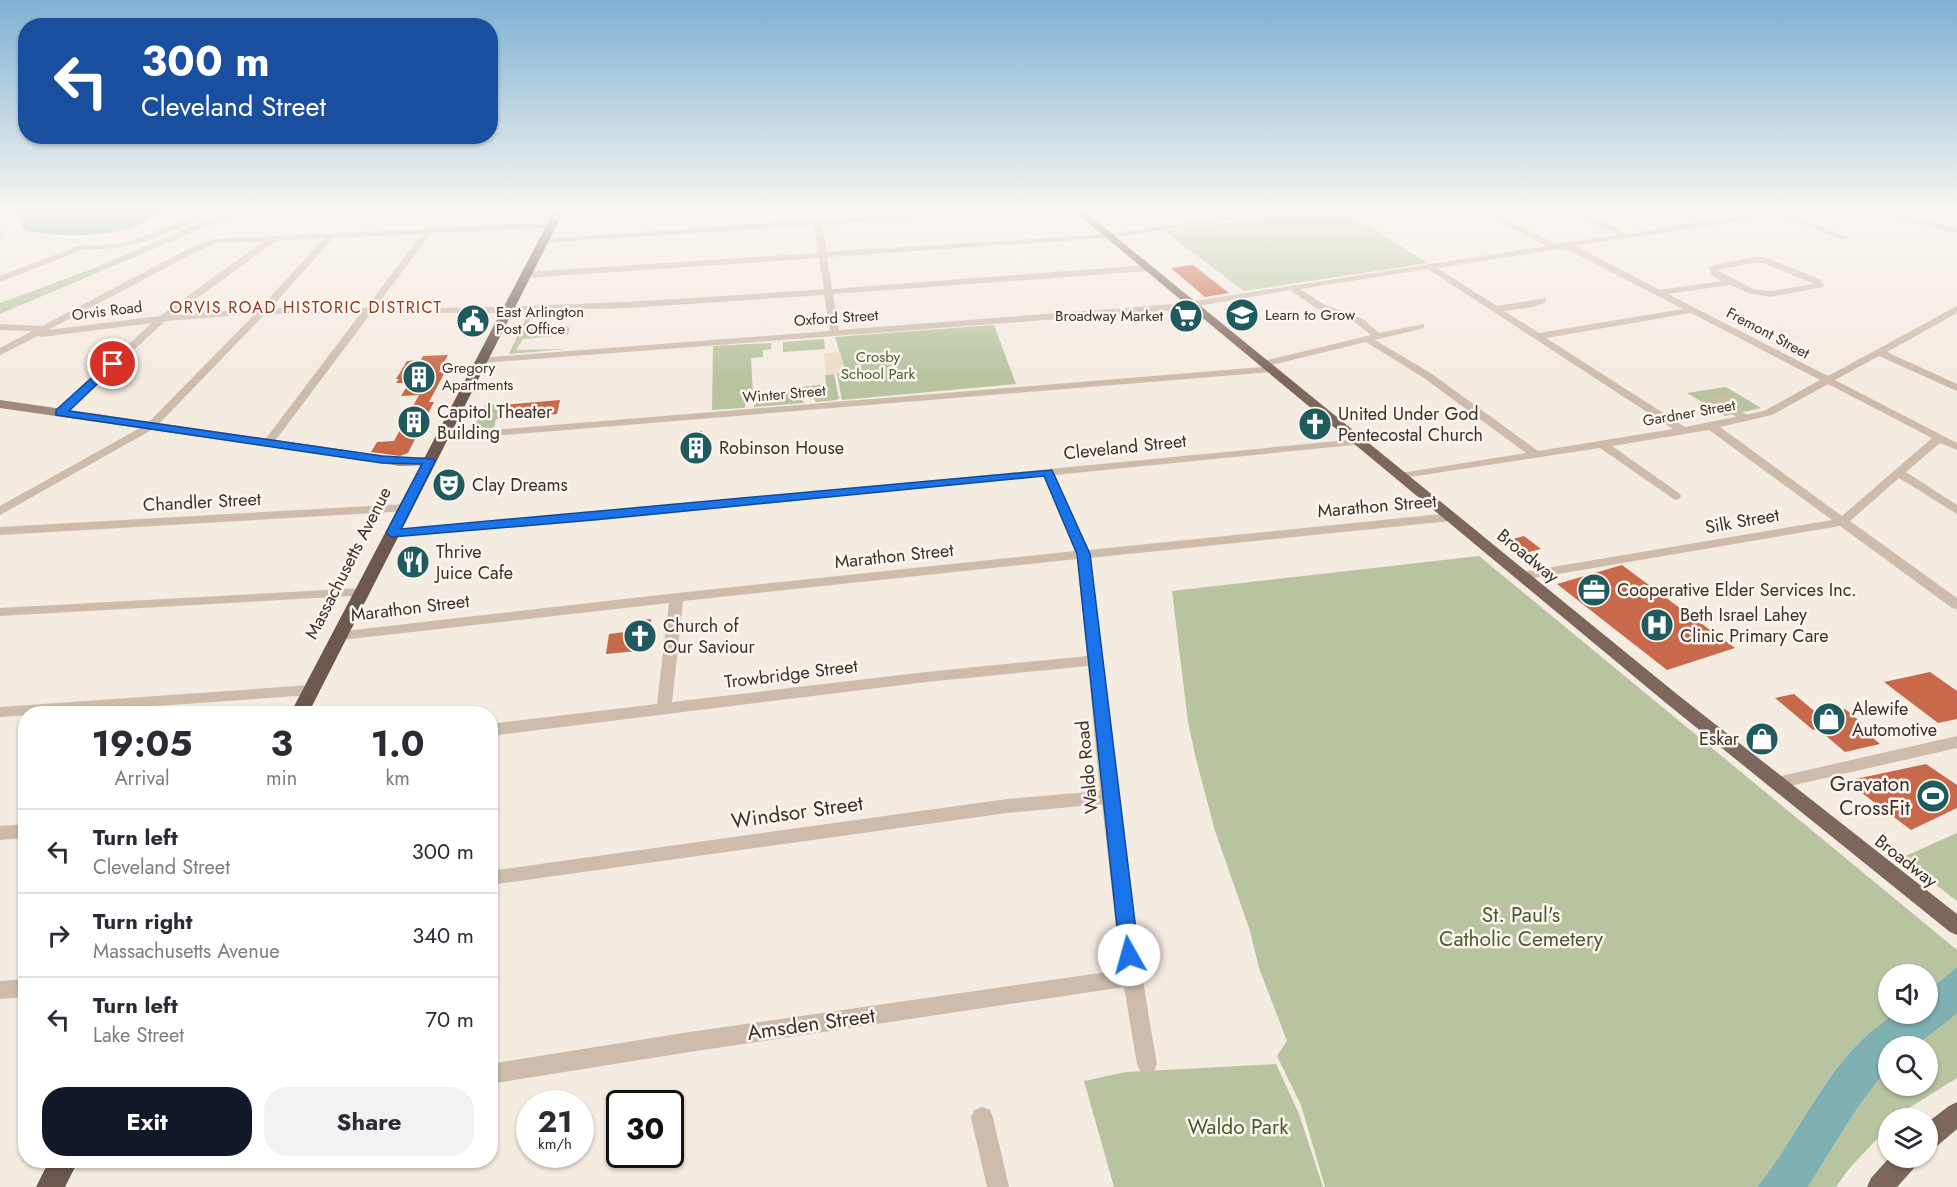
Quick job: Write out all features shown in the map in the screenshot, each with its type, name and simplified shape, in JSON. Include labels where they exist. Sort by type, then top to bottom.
[{"type":"highway","name":"Massachusetts Avenue","points":[[303,706],[531,266]]},
{"type":"highway","points":[[50,1187],[60,1168]]},
{"type":"main road","name":"Broadway","points":[[1148,268],[1522,576],[1957,926]]},
{"type":"main road","points":[[0,404],[400,462],[429,461]]},
{"type":"main road","points":[[1938,1129],[1957,1114]]},
{"type":"main road","points":[[1880,1187],[1897,1168]]},
{"type":"street","points":[[0,279],[33,266]]},
{"type":"street","points":[[0,352],[5,347],[34,335],[162,266]]},
{"type":"street","points":[[60,413],[162,319],[235,266]]},
{"type":"street","points":[[0,511],[151,426],[266,308],[303,266]]},
{"type":"street","points":[[268,442],[325,371],[402,266]]},
{"type":"street","points":[[526,275],[648,266]]},
{"type":"street","points":[[826,266],[835,334]]},
{"type":"street","name":"Oxford Street","points":[[482,360],[835,334],[1191,304],[1426,266]]},
{"type":"street","points":[[1430,266],[1682,430]]},
{"type":"street","name":"Fremont Street","points":[[1604,266],[1957,447]]},
{"type":"street","points":[[1720,266],[1712,268],[1714,273],[1751,291],[1770,294],[1820,285],[1816,280],[1784,266]]},
{"type":"street","name":"Orvis Road","points":[[54,324],[172,312],[266,308],[371,306],[441,313],[510,307],[627,305],[1148,268]]},
{"type":"street","points":[[1659,293],[1731,282]]},
{"type":"street","points":[[1292,287],[1325,309],[1360,319],[1371,327],[1372,338],[1535,454]]},
{"type":"street","points":[[1496,309],[1533,304],[1544,300]]},
{"type":"street","name":"Orvis Road","points":[[34,335],[266,308]]},
{"type":"street","name":"Gardner Street","points":[[1401,477],[1711,426],[1776,410],[1957,309]]},
{"type":"street","points":[[1538,336],[1692,310]]},
{"type":"street","name":"Winter Street","points":[[443,437],[1267,367],[1421,326]]},
{"type":"street","points":[[0,327],[44,329]]},
{"type":"street","points":[[1879,352],[1957,388]]},
{"type":"street","points":[[1723,403],[1720,403],[1746,418]]},
{"type":"street","points":[[1711,426],[1957,605]]},
{"type":"street","points":[[1842,522],[1939,438]]},
{"type":"street","name":"Cleveland Street","points":[[392,533],[593,517],[1359,442]]},
{"type":"street","points":[[1602,444],[1675,496]]},
{"type":"street","name":"Waldo Road","points":[[1048,472],[1083,554],[1109,797],[1132,977],[1147,1064]]},
{"type":"street","points":[[1899,473],[1957,510]]},
{"type":"street","name":"Chandler Street","points":[[0,531],[405,508]]},
{"type":"street","name":"Marathon Street","points":[[341,634],[1451,517]]},
{"type":"street","name":"Silk Street","points":[[1522,576],[1842,522]]},
{"type":"street","points":[[0,612],[363,592]]},
{"type":"street","points":[[664,709],[677,597]]},
{"type":"street","name":"Trowbridge Street","points":[[498,729],[926,677],[1096,660]]},
{"type":"street","points":[[85,706],[311,690]]},
{"type":"street","points":[[0,712],[18,711]]},
{"type":"street","points":[[1777,783],[1957,742]]},
{"type":"street","name":"Windsor Street","points":[[498,877],[1007,806],[1109,797]]},
{"type":"street","points":[[0,833],[18,832]]},
{"type":"street","name":"Amsden Street","points":[[498,1073],[1132,977]]},
{"type":"street","points":[[0,990],[18,989]]},
{"type":"street","points":[[982,1118],[998,1187]]},
{"type":"green space","points":[[98,266],[112,266],[0,314],[0,303]]},
{"type":"green space","points":[[1211,266],[1406,266],[1244,291]]},
{"type":"green space","points":[[581,311],[580,314],[532,316],[529,321],[531,322],[530,327],[564,325],[570,328],[568,335],[523,339],[516,350],[567,349],[509,354],[528,313]]},
{"type":"green space","name":"Crosby School Park","points":[[994,325],[1016,384],[842,400],[837,374],[846,373],[835,337]]},
{"type":"green space","points":[[824,339],[825,349],[783,352],[783,342]]},
{"type":"green space","points":[[771,343],[771,349],[763,350],[763,357],[751,358],[753,394],[744,408],[712,410],[713,346]]},
{"type":"green space","points":[[834,374],[839,399],[816,402],[811,394],[794,388],[826,384],[825,375]]},
{"type":"green space","points":[[1726,387],[1761,408],[1725,416],[1687,393]]},
{"type":"green space","points":[[781,392],[799,396],[804,403],[753,407],[763,396]]},
{"type":"green space","points":[[501,404],[495,410],[498,410],[494,428],[473,429],[485,405]]},
{"type":"green space","name":"St. Paul's Catholic Cemetery","points":[[1479,556],[1957,950],[1957,967],[1938,983],[1938,964],[1878,964],[1878,1024],[1882,1024],[1840,1064],[1757,1187],[1325,1187],[1301,1105],[1277,1056],[1287,1041],[1259,968],[1250,931],[1215,831],[1196,759],[1188,722],[1172,591]]},
{"type":"green space","points":[[1957,833],[1957,901],[1901,858]]},
{"type":"green space","points":[[1957,1014],[1957,1078],[1938,1090],[1938,1036],[1928,1036]]},
{"type":"green space","name":"Waldo Park","points":[[1276,1064],[1299,1114],[1323,1187],[1114,1187],[1084,1081],[1126,1072]]},
{"type":"green space","points":[[1878,1081],[1878,1096],[1928,1096],[1909,1108],[1878,1108],[1878,1138],[1848,1170],[1836,1187],[1808,1187],[1855,1111]]},
{"type":"shaded area","points":[[840,352],[846,373],[826,375],[824,353]]},
{"type":"water","points":[[1957,967],[1957,1014],[1928,1036],[1878,1036],[1878,1081],[1855,1111],[1808,1187],[1757,1187],[1828,1081],[1860,1042],[1881,1024],[1938,1024],[1938,983]]},
{"type":"building","points":[[1195,266],[1229,293],[1205,297],[1171,268]]},
{"type":"building","points":[[448,355],[439,372],[445,372],[429,402],[434,402],[408,453],[400,456],[371,452],[377,442],[394,441],[419,395],[401,396],[409,383],[396,383],[407,361],[421,360],[423,356]]},
{"type":"building","points":[[560,400],[557,414],[496,419],[501,405]]},
{"type":"building","name":"Robinson House","points":[[702,431],[701,456],[686,457],[688,432]]},
{"type":"building","points":[[1524,536],[1541,549],[1525,553],[1509,540]]},
{"type":"building","name":"Beth Israel Lahey Clinic Primary Care","points":[[1622,565],[1735,648],[1667,670],[1557,584]]},
{"type":"building","name":"Church of Our Saviour","points":[[651,619],[648,650],[606,654],[609,634],[632,631],[633,621]]},
{"type":"building","points":[[1930,672],[1957,691],[1957,719],[1938,723],[1884,682]]},
{"type":"building","name":"Alewife Automotive","points":[[1794,694],[1819,715],[1845,709],[1862,723],[1857,724],[1880,744],[1845,752],[1818,729],[1813,730],[1775,698]]},
{"type":"building","points":[[1926,764],[1957,785],[1957,808],[1911,830],[1846,781]]},
{"type":"place","name":"Learn to Grow","points":[[1242,315]]},
{"type":"place","name":"Broadway Market","points":[[1186,316]]},
{"type":"place","name":"East Arlington Post Office","points":[[473,321]]},
{"type":"place","name":"Gregory Apartments","points":[[419,377]]},
{"type":"place","name":"Capitol Theater Building","points":[[414,422]]},
{"type":"place","name":"United Under God Pentecostal Church","points":[[1315,424]]},
{"type":"place","name":"Robinson House","points":[[696,448]]},
{"type":"place","name":"Clay Dreams","points":[[449,485]]},
{"type":"place","name":"Thrive Juice Cafe","points":[[413,562]]},
{"type":"place","name":"Cooperative Elder Services Inc.","points":[[1594,590]]},
{"type":"place","name":"Beth Israel Lahey Clinic Primary Care","points":[[1657,625]]},
{"type":"place","name":"Church of Our Saviour","points":[[640,636]]},
{"type":"place","name":"Alewife Automotive","points":[[1829,719]]},
{"type":"place","name":"Eskar","points":[[1762,739]]},
{"type":"place","name":"Gravaton CrossFit","points":[[1933,796]]},
{"type":"district","name":"ORVIS ROAD HISTORIC DISTRICT","points":[[306,307]]},
{"type":"route","points":[[113,364],[60,413],[400,462],[429,461],[392,533],[593,517],[1048,472],[1083,554],[1109,797],[1129,955]]}]
